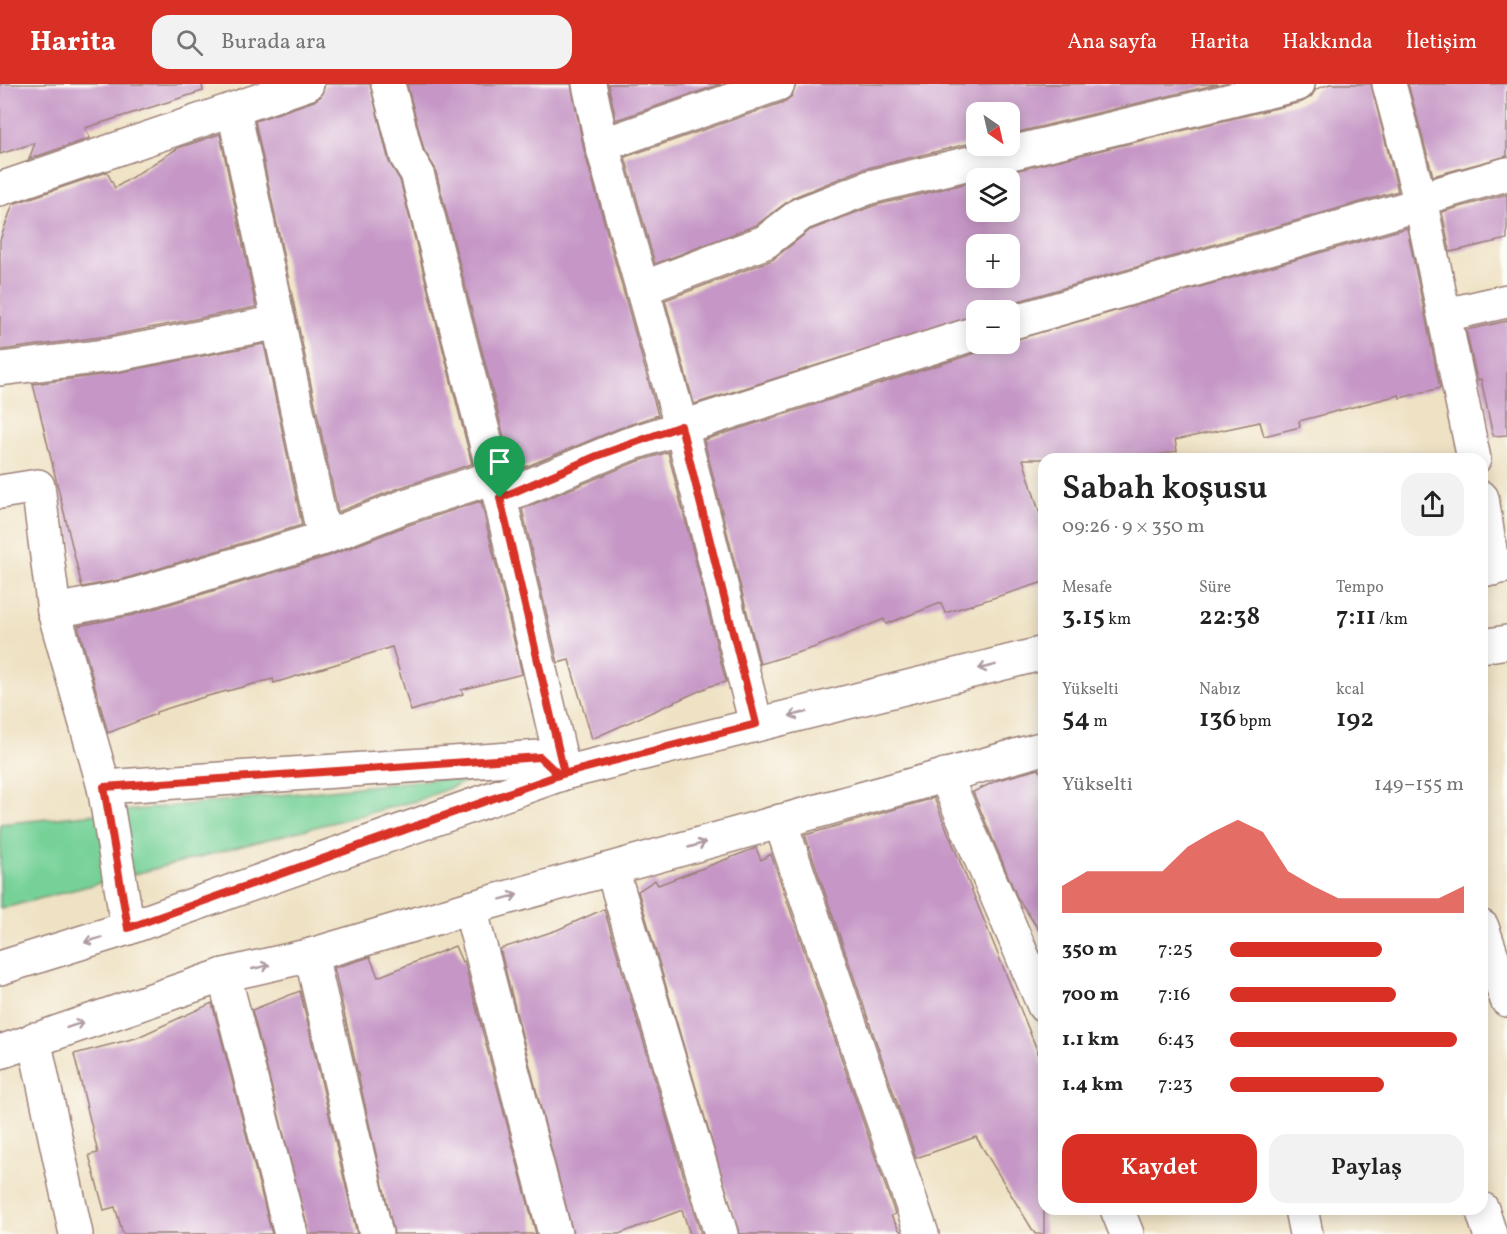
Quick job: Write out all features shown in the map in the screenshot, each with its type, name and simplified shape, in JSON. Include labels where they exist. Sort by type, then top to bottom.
[{"type":"street","points":[[0,189],[234,111],[307,84]]},
{"type":"street","points":[[388,84],[407,157],[417,172],[497,488],[562,774]]},
{"type":"street","points":[[589,84],[602,145],[681,426],[756,724]]},
{"type":"street","points":[[602,145],[778,84]]},
{"type":"street","points":[[643,288],[765,242],[801,214],[870,187],[1298,84]]},
{"type":"street","points":[[1389,84],[1420,201],[1445,315],[1466,453]]},
{"type":"street","points":[[234,111],[324,538]]},
{"type":"street","points":[[1020,320],[1507,174]]},
{"type":"street","points":[[1445,315],[1507,301]]},
{"type":"street","points":[[0,369],[112,355],[279,322]]},
{"type":"street","points":[[54,611],[128,597],[324,538],[405,507],[497,488],[681,426],[966,336]]},
{"type":"street","points":[[0,492],[38,486],[54,611],[104,787],[128,928]]},
{"type":"street","points":[[1492,509],[1494,568]]},
{"type":"street","points":[[1488,645],[1507,642]]},
{"type":"street","points":[[0,968],[128,928],[562,774],[1038,654]]},
{"type":"street","points":[[0,1052],[224,975],[311,955],[470,908],[1038,750]]},
{"type":"street","points":[[104,787],[540,757],[562,774]]},
{"type":"street","points":[[945,775],[1038,992]]},
{"type":"street","points":[[780,822],[922,1234]]},
{"type":"street","points":[[612,868],[721,1234]]},
{"type":"street","points":[[470,908],[555,1234]]},
{"type":"street","points":[[1488,945],[1507,1000]]},
{"type":"street","points":[[311,955],[376,1234]]},
{"type":"street","points":[[224,975],[291,1234]]},
{"type":"street","points":[[34,1039],[76,1234]]},
{"type":"street","points":[[1119,1215],[1127,1234]]},
{"type":"street","points":[[1301,1215],[1306,1234]]},
{"type":"street","points":[[1484,1215],[1490,1234]]},
{"type":"green space","points":[[485,774],[419,800],[0,909],[0,824]]},
{"type":"building","points":[[0,84],[202,84],[203,91],[85,128],[90,138],[29,159],[35,143],[0,154]]},
{"type":"building","points":[[325,84],[370,84],[389,162],[400,180],[472,464],[399,488],[338,512],[255,121],[314,101],[321,96]]},
{"type":"building","points":[[407,84],[571,84],[584,150],[658,415],[620,428],[513,472],[435,168],[424,150]]},
{"type":"building","points":[[608,84],[721,84],[616,120]]},
{"type":"building","points":[[796,84],[1218,84],[1020,132],[1020,102],[966,102],[966,144],[863,169],[794,197],[756,225],[655,264],[625,157],[784,102],[792,96]]},
{"type":"building","points":[[1330,84],[1371,84],[1398,191],[1020,301],[966,300],[966,318],[694,404],[665,300],[772,260],[810,230],[876,205],[966,183],[966,222],[1020,222],[1020,170],[1302,102],[1311,97],[1316,89]]},
{"type":"building","points":[[1408,84],[1507,84],[1507,156],[1433,176]]},
{"type":"building","points":[[220,134],[256,307],[109,336],[0,350],[0,240],[13,204],[107,172],[115,188],[178,148]]},
{"type":"building","points":[[1507,194],[1507,239],[1450,252],[1442,212]]},
{"type":"building","points":[[1407,228],[1440,388],[1400,398],[1399,395],[1299,421],[1300,427],[1264,436],[1260,422],[1175,440],[1177,451],[1168,453],[1038,453],[1038,459],[1023,459],[1038,508],[1038,584],[945,613],[941,603],[886,624],[884,619],[816,647],[760,664],[704,440],[973,354],[1020,354],[1020,338]]},
{"type":"building","points":[[1507,321],[1507,435],[1493,436],[1481,379],[1477,380],[1466,330]]},
{"type":"building","points":[[264,344],[302,525],[124,579],[82,587],[33,384],[116,373]]},
{"type":"building","points":[[668,452],[726,682],[710,686],[592,739],[569,660],[558,663],[522,509],[633,463]]},
{"type":"building","points":[[481,501],[522,674],[461,690],[463,694],[411,711],[392,647],[274,683],[273,679],[204,697],[156,712],[156,714],[108,733],[78,626],[133,615],[329,556],[411,524]]},
{"type":"building","points":[[1038,769],[1038,929],[1017,897],[973,792],[998,780]]},
{"type":"building","points":[[934,798],[1038,1052],[1038,1215],[1044,1215],[1044,1234],[1035,1234],[976,1137],[916,1158],[805,835]]},
{"type":"building","points":[[756,848],[761,860],[771,854],[895,1214],[891,1216],[902,1234],[739,1234],[638,891],[655,880],[658,885]]},
{"type":"building","points":[[604,909],[701,1234],[690,1234],[682,1210],[619,1234],[573,1234],[500,949],[557,930]]},
{"type":"building","points":[[455,946],[462,962],[464,961],[536,1234],[394,1234],[334,968],[370,957],[378,977]]},
{"type":"building","points":[[300,991],[357,1234],[309,1234],[252,1010]]},
{"type":"building","points":[[212,1003],[272,1234],[123,1234],[115,1207],[104,1210],[89,1155],[98,1153],[74,1054],[136,1038]]},
{"type":"route","points":[[500,498],[564,773],[559,775],[416,826],[128,928],[104,787],[540,757],[559,775],[756,724],[681,426],[597,456],[500,498]]}]
